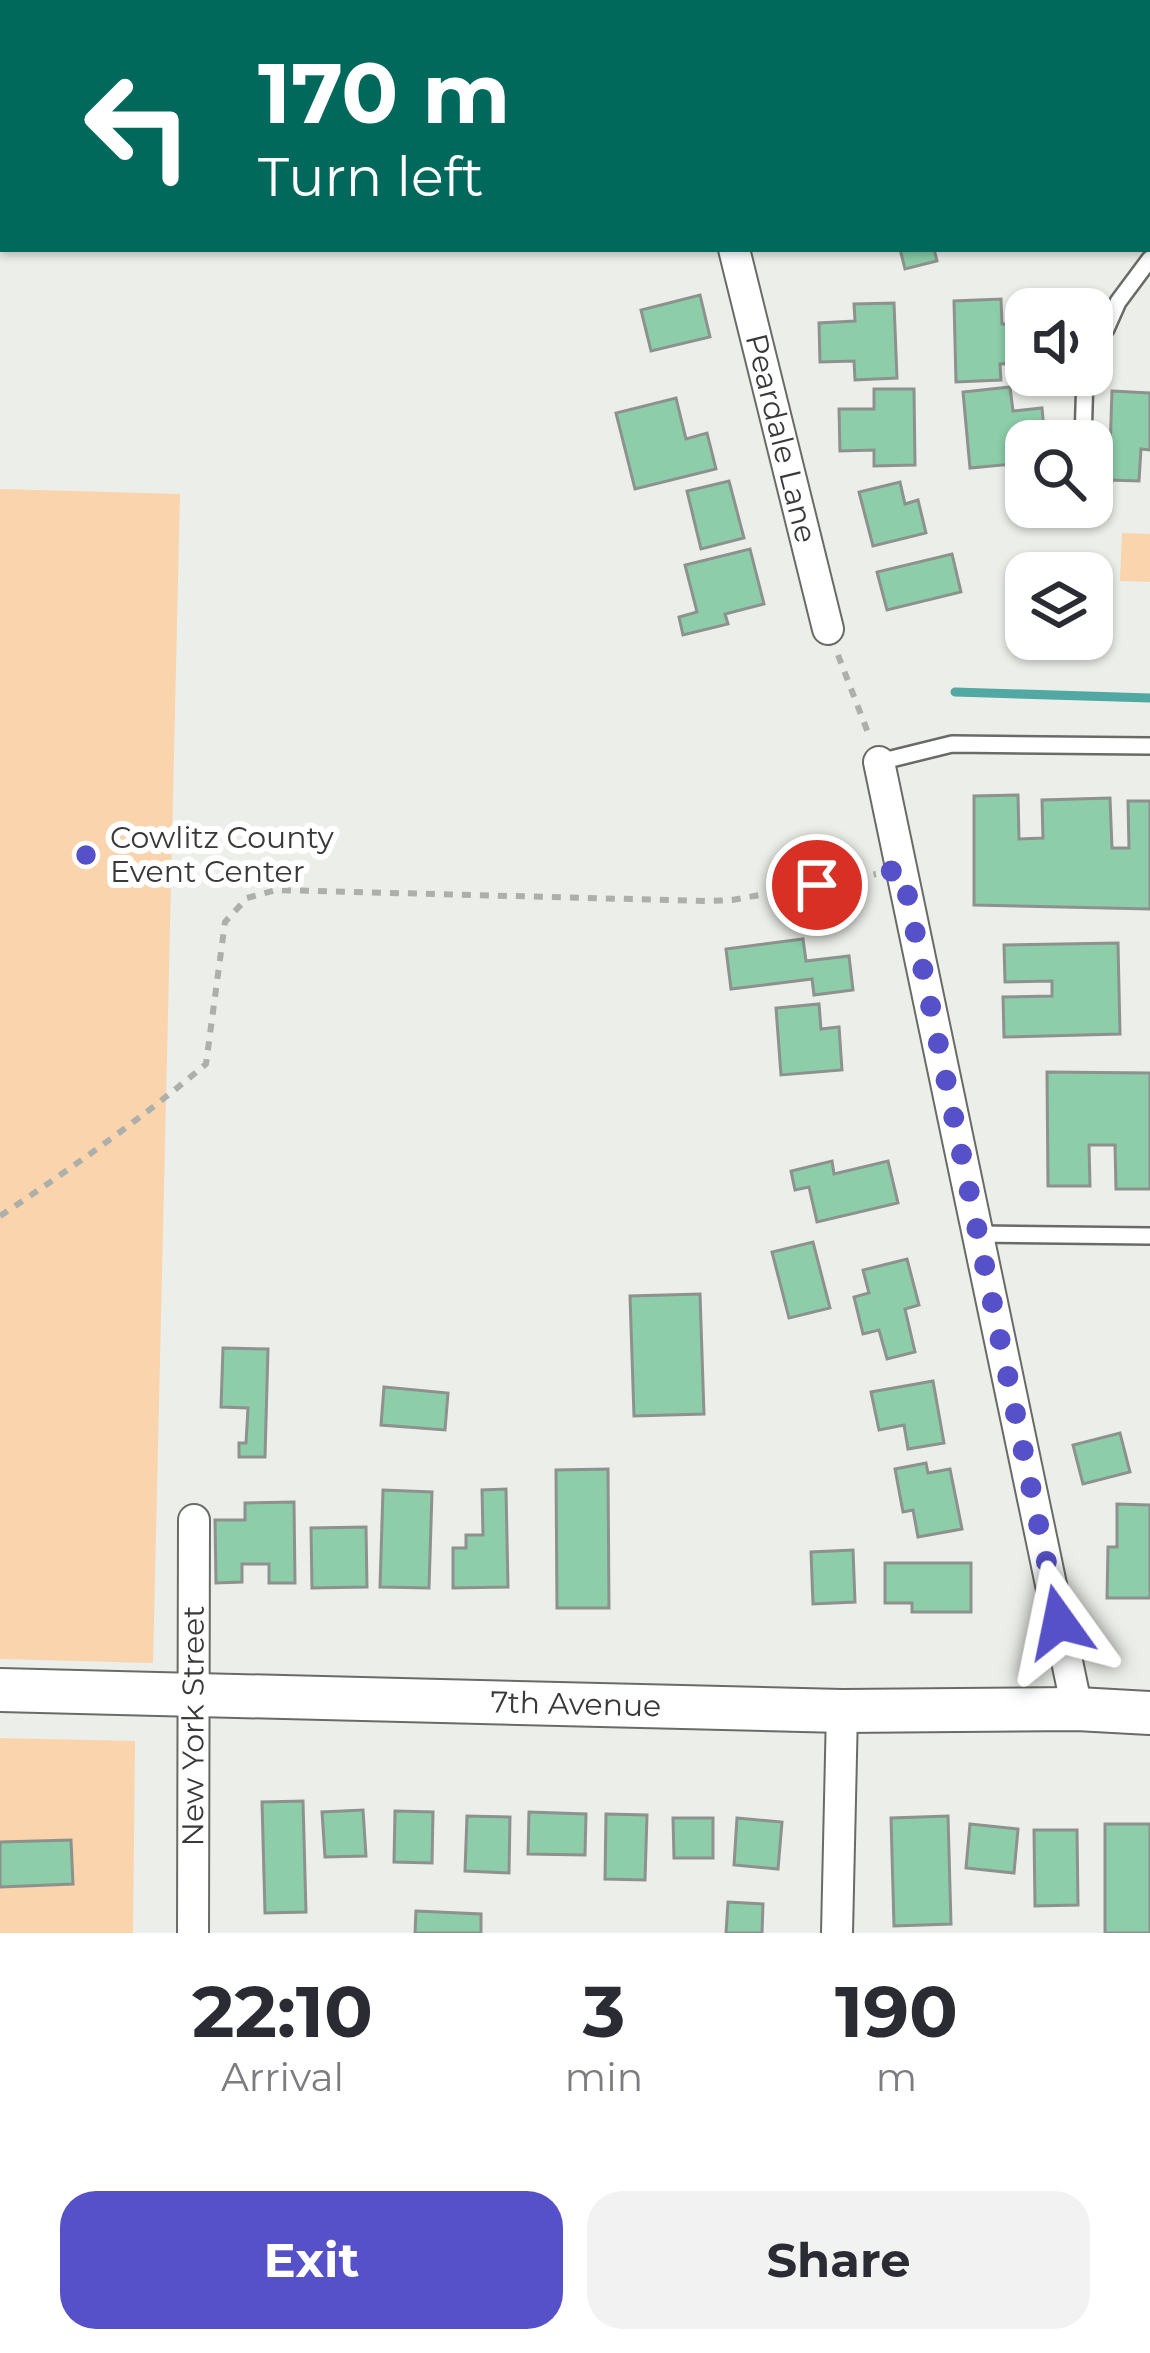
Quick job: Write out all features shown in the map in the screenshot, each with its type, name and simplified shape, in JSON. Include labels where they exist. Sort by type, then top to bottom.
[{"type":"street","name":"Peardale Lane","points":[[735,252],[828,629]]},
{"type":"street","points":[[879,762],[1077,1709]]},
{"type":"street","name":"New York Street","points":[[193,1933],[194,1520]]},
{"type":"street","name":"7th Avenue","points":[[0,1690],[842,1711],[1150,1713]]},
{"type":"street","points":[[837,1933],[842,1711]]},
{"type":"lane","points":[[1113,313],[1150,259]]},
{"type":"lane","points":[[879,762],[952,744],[1150,746]]},
{"type":"lane","points":[[978,1234],[1150,1236]]},
{"type":"path","points":[[828,629],[879,762]]},
{"type":"path","points":[[0,1216],[102,1147],[206,1064],[225,922],[247,898],[276,890],[732,900],[902,869]]},
{"type":"shaded area","name":"Cowlitz County Event Center","points":[[0,489],[180,494],[153,1663],[0,1659]]},
{"type":"shaded area","points":[[1122,533],[1150,534],[1150,582],[1120,581]]},
{"type":"shaded area","points":[[0,1738],[135,1741],[133,1933],[0,1933]]},
{"type":"building","points":[[901,252],[935,252],[937,261],[905,269]]},
{"type":"building","points":[[700,295],[710,337],[651,351],[641,310]]},
{"type":"building","points":[[1001,299],[1005,364],[1000,364],[1001,380],[956,382],[954,301]]},
{"type":"building","points":[[894,303],[897,378],[855,380],[854,361],[820,362],[819,323],[855,321],[854,304]]},
{"type":"building","points":[[1005,388],[1013,411],[1042,408],[1043,420],[1005,420],[1005,465],[970,468],[963,392]]},
{"type":"building","points":[[874,389],[914,389],[915,465],[874,466],[874,450],[840,451],[839,409],[874,409]]},
{"type":"building","points":[[1113,391],[1150,393],[1150,450],[1141,449],[1139,481],[1113,480]]},
{"type":"building","points":[[676,398],[686,439],[707,433],[716,469],[635,489],[616,413]]},
{"type":"building","points":[[729,481],[744,538],[701,549],[687,491]]},
{"type":"building","points":[[900,482],[905,504],[918,500],[926,533],[873,546],[859,492]]},
{"type":"building","points":[[750,549],[764,604],[725,614],[728,624],[683,635],[679,617],[697,612],[685,565]]},
{"type":"building","points":[[952,554],[961,592],[887,610],[877,572]]},
{"type":"building","points":[[1018,795],[1019,839],[1043,838],[1042,800],[1110,798],[1112,848],[1129,848],[1128,801],[1150,801],[1150,909],[974,905],[974,796]]},
{"type":"building","points":[[803,939],[806,961],[849,956],[853,990],[814,995],[812,979],[731,989],[726,949]]},
{"type":"building","points":[[1118,943],[1120,1034],[1004,1037],[1003,997],[1052,996],[1052,981],[1005,982],[1004,945]]},
{"type":"building","points":[[819,1004],[821,1029],[839,1027],[842,1070],[781,1075],[776,1008]]},
{"type":"building","points":[[1047,1072],[1150,1073],[1150,1189],[1116,1189],[1115,1145],[1089,1145],[1090,1186],[1048,1186]]},
{"type":"building","points":[[832,1161],[834,1174],[888,1161],[898,1203],[817,1222],[809,1187],[795,1190],[791,1171]]},
{"type":"building","points":[[813,1242],[830,1308],[789,1318],[772,1252]]},
{"type":"building","points":[[907,1259],[919,1305],[905,1309],[915,1352],[887,1359],[879,1330],[863,1334],[854,1297],[869,1293],[863,1270]]},
{"type":"building","points":[[700,1294],[704,1414],[634,1416],[630,1296]]},
{"type":"building","points":[[223,1348],[268,1349],[265,1457],[239,1457],[239,1443],[246,1443],[248,1408],[221,1407]]},
{"type":"building","points":[[933,1381],[944,1443],[908,1449],[904,1425],[879,1430],[871,1392]]},
{"type":"building","points":[[384,1387],[448,1393],[445,1430],[381,1425]]},
{"type":"building","points":[[1120,1433],[1130,1472],[1083,1484],[1073,1445]]},
{"type":"building","points":[[926,1463],[928,1473],[950,1469],[962,1529],[918,1537],[913,1510],[903,1512],[895,1469]]},
{"type":"building","points":[[608,1469],[609,1608],[557,1608],[556,1470]]},
{"type":"building","points":[[506,1489],[508,1587],[453,1588],[453,1548],[466,1548],[466,1535],[483,1535],[482,1490]]},
{"type":"building","points":[[383,1490],[432,1492],[429,1588],[380,1587]]},
{"type":"building","points":[[294,1502],[295,1583],[269,1583],[269,1564],[242,1564],[242,1582],[216,1583],[215,1520],[245,1520],[245,1503]]},
{"type":"building","points":[[1117,1504],[1150,1505],[1150,1598],[1107,1598],[1108,1547],[1117,1547]]},
{"type":"building","points":[[366,1527],[367,1587],[312,1588],[311,1528]]},
{"type":"building","points":[[853,1550],[855,1602],[813,1604],[811,1552]]},
{"type":"building","points":[[885,1563],[971,1563],[971,1612],[912,1612],[912,1603],[885,1603]]},
{"type":"building","points":[[303,1801],[306,1912],[265,1913],[262,1802]]},
{"type":"building","points":[[363,1810],[366,1856],[325,1857],[322,1812]]},
{"type":"building","points":[[395,1811],[433,1812],[432,1863],[394,1862]]},
{"type":"building","points":[[529,1812],[586,1814],[585,1855],[528,1854]]},
{"type":"building","points":[[606,1814],[647,1815],[645,1880],[605,1879]]},
{"type":"building","points":[[467,1816],[510,1817],[509,1873],[465,1871]]},
{"type":"building","points":[[948,1816],[951,1924],[894,1926],[891,1818]]},
{"type":"building","points":[[673,1818],[713,1818],[713,1858],[674,1858]]},
{"type":"building","points":[[737,1818],[782,1822],[778,1869],[734,1865]]},
{"type":"building","points":[[970,1824],[1018,1829],[1014,1873],[966,1868]]},
{"type":"building","points":[[1105,1824],[1150,1824],[1150,1933],[1105,1933]]},
{"type":"building","points":[[1034,1830],[1077,1830],[1078,1905],[1035,1906]]},
{"type":"building","points":[[71,1840],[73,1884],[0,1887],[0,1842]]},
{"type":"building","points":[[728,1902],[763,1904],[762,1933],[726,1933]]},
{"type":"building","points":[[416,1911],[481,1914],[481,1933],[415,1933]]},
{"type":"waterway","points":[[955,692],[1150,698]]},
{"type":"place","name":"Cowlitz County Event Center","points":[[86,855]]},
{"type":"route","points":[[817,885],[902,869],[1059,1622]]}]
